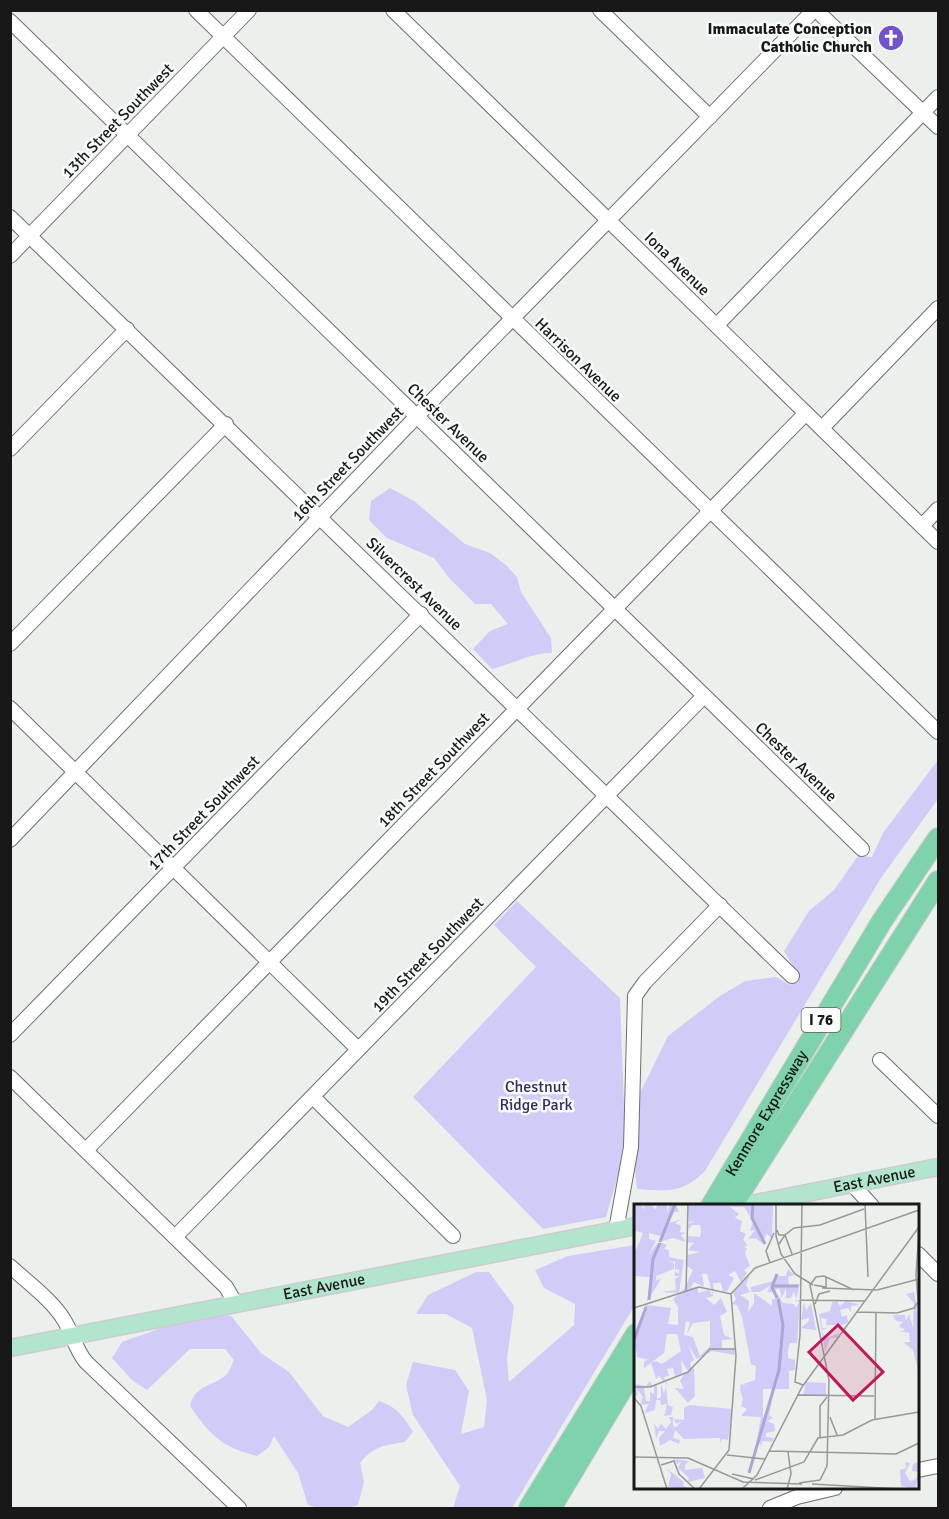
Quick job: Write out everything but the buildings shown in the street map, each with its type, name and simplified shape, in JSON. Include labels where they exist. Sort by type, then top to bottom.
[{"type":"highway","name":"Kenmore Expressway","points":[[712,1204],[882,921],[939,838]]},
{"type":"highway","name":"Kenmore Expressway","points":[[733,1204],[939,881]]},
{"type":"highway","points":[[529,1509],[634,1337]]},
{"type":"highway","points":[[551,1509],[634,1369]]},
{"type":"main road","name":"East Avenue","points":[[751,1204],[939,1167]]},
{"type":"main road","name":"East Avenue","points":[[10,1348],[634,1226]]},
{"type":"street","name":"Harrison Avenue","points":[[196,10],[939,732]]},
{"type":"street","name":"13th Street Southwest","points":[[10,256],[249,10]]},
{"type":"street","name":"Iona Avenue","points":[[393,10],[939,542]]},
{"type":"street","points":[[600,10],[710,117]]},
{"type":"street","name":"16th Street Southwest","points":[[10,840],[320,516],[815,10]]},
{"type":"street","points":[[815,10],[939,127]]},
{"type":"street","name":"Chester Avenue","points":[[10,21],[862,849]]},
{"type":"street","points":[[717,325],[939,97]]},
{"type":"street","name":"Silvercrest Avenue","points":[[10,217],[226,424],[792,976]]},
{"type":"street","points":[[822,428],[939,308]]},
{"type":"street","points":[[10,449],[127,329]]},
{"type":"street","name":"18th Street Southwest","points":[[86,1150],[806,413]]},
{"type":"street","points":[[10,644],[226,424]]},
{"type":"street","points":[[922,526],[939,509]]},
{"type":"street","name":"17th Street Southwest","points":[[10,1035],[421,614]]},
{"type":"street","name":"19th Street Southwest","points":[[175,1237],[704,696]]},
{"type":"street","points":[[10,708],[358,1049]]},
{"type":"street","points":[[616,1230],[631,1147],[632,1030],[635,996],[645,982],[720,905]]},
{"type":"street","points":[[880,1060],[936,1107]]},
{"type":"street","points":[[10,1077],[226,1287],[236,1304]]},
{"type":"street","points":[[313,1097],[453,1236]]},
{"type":"street","points":[[852,1184],[870,1204]]},
{"type":"street","points":[[919,1255],[939,1275]]},
{"type":"street","points":[[10,1266],[58,1312],[78,1352],[98,1375],[239,1509]]},
{"type":"street","points":[[919,1470],[939,1466]]},
{"type":"street","points":[[770,1509],[797,1497],[831,1489]]},
{"type":"green space","points":[[390,488],[414,501],[465,544],[490,553],[506,565],[517,577],[521,592],[551,638],[552,653],[529,657],[492,669],[473,649],[490,631],[508,624],[491,604],[475,604],[450,579],[434,558],[387,538],[369,520],[371,501]]},
{"type":"green space","points":[[938,760],[938,799],[881,878],[705,1171],[689,1184],[674,1189],[637,1189],[631,1132],[640,1093],[668,1036],[720,996],[745,981],[776,977],[790,985],[798,974],[784,951],[809,911],[834,890],[858,856],[872,857],[883,833]]},
{"type":"green space","name":"Chestnut Ridge Park","points":[[517,901],[620,998],[625,1134],[618,1175],[606,1217],[543,1229],[413,1097],[536,967],[494,925]]},
{"type":"green space","points":[[634,1245],[634,1307],[512,1508],[453,1508],[460,1486],[413,1415],[406,1385],[413,1362],[455,1370],[469,1391],[461,1434],[484,1427],[487,1400],[472,1328],[446,1314],[416,1314],[428,1295],[476,1272],[489,1272],[514,1306],[507,1359],[509,1382],[574,1325],[575,1304],[544,1288],[535,1270],[568,1256]]},
{"type":"green space","points":[[222,1312],[232,1317],[261,1353],[289,1372],[323,1416],[348,1427],[372,1410],[379,1401],[395,1409],[406,1422],[413,1432],[405,1442],[391,1444],[369,1453],[360,1463],[364,1482],[358,1505],[333,1509],[308,1505],[298,1473],[274,1436],[269,1447],[257,1456],[225,1444],[204,1425],[190,1406],[192,1399],[200,1390],[227,1374],[234,1360],[225,1349],[190,1349],[147,1390],[132,1380],[112,1358],[122,1342],[184,1320]]},
{"type":"place","name":"Immaculate Conception Catholic Church","points":[[891,38]]}]
